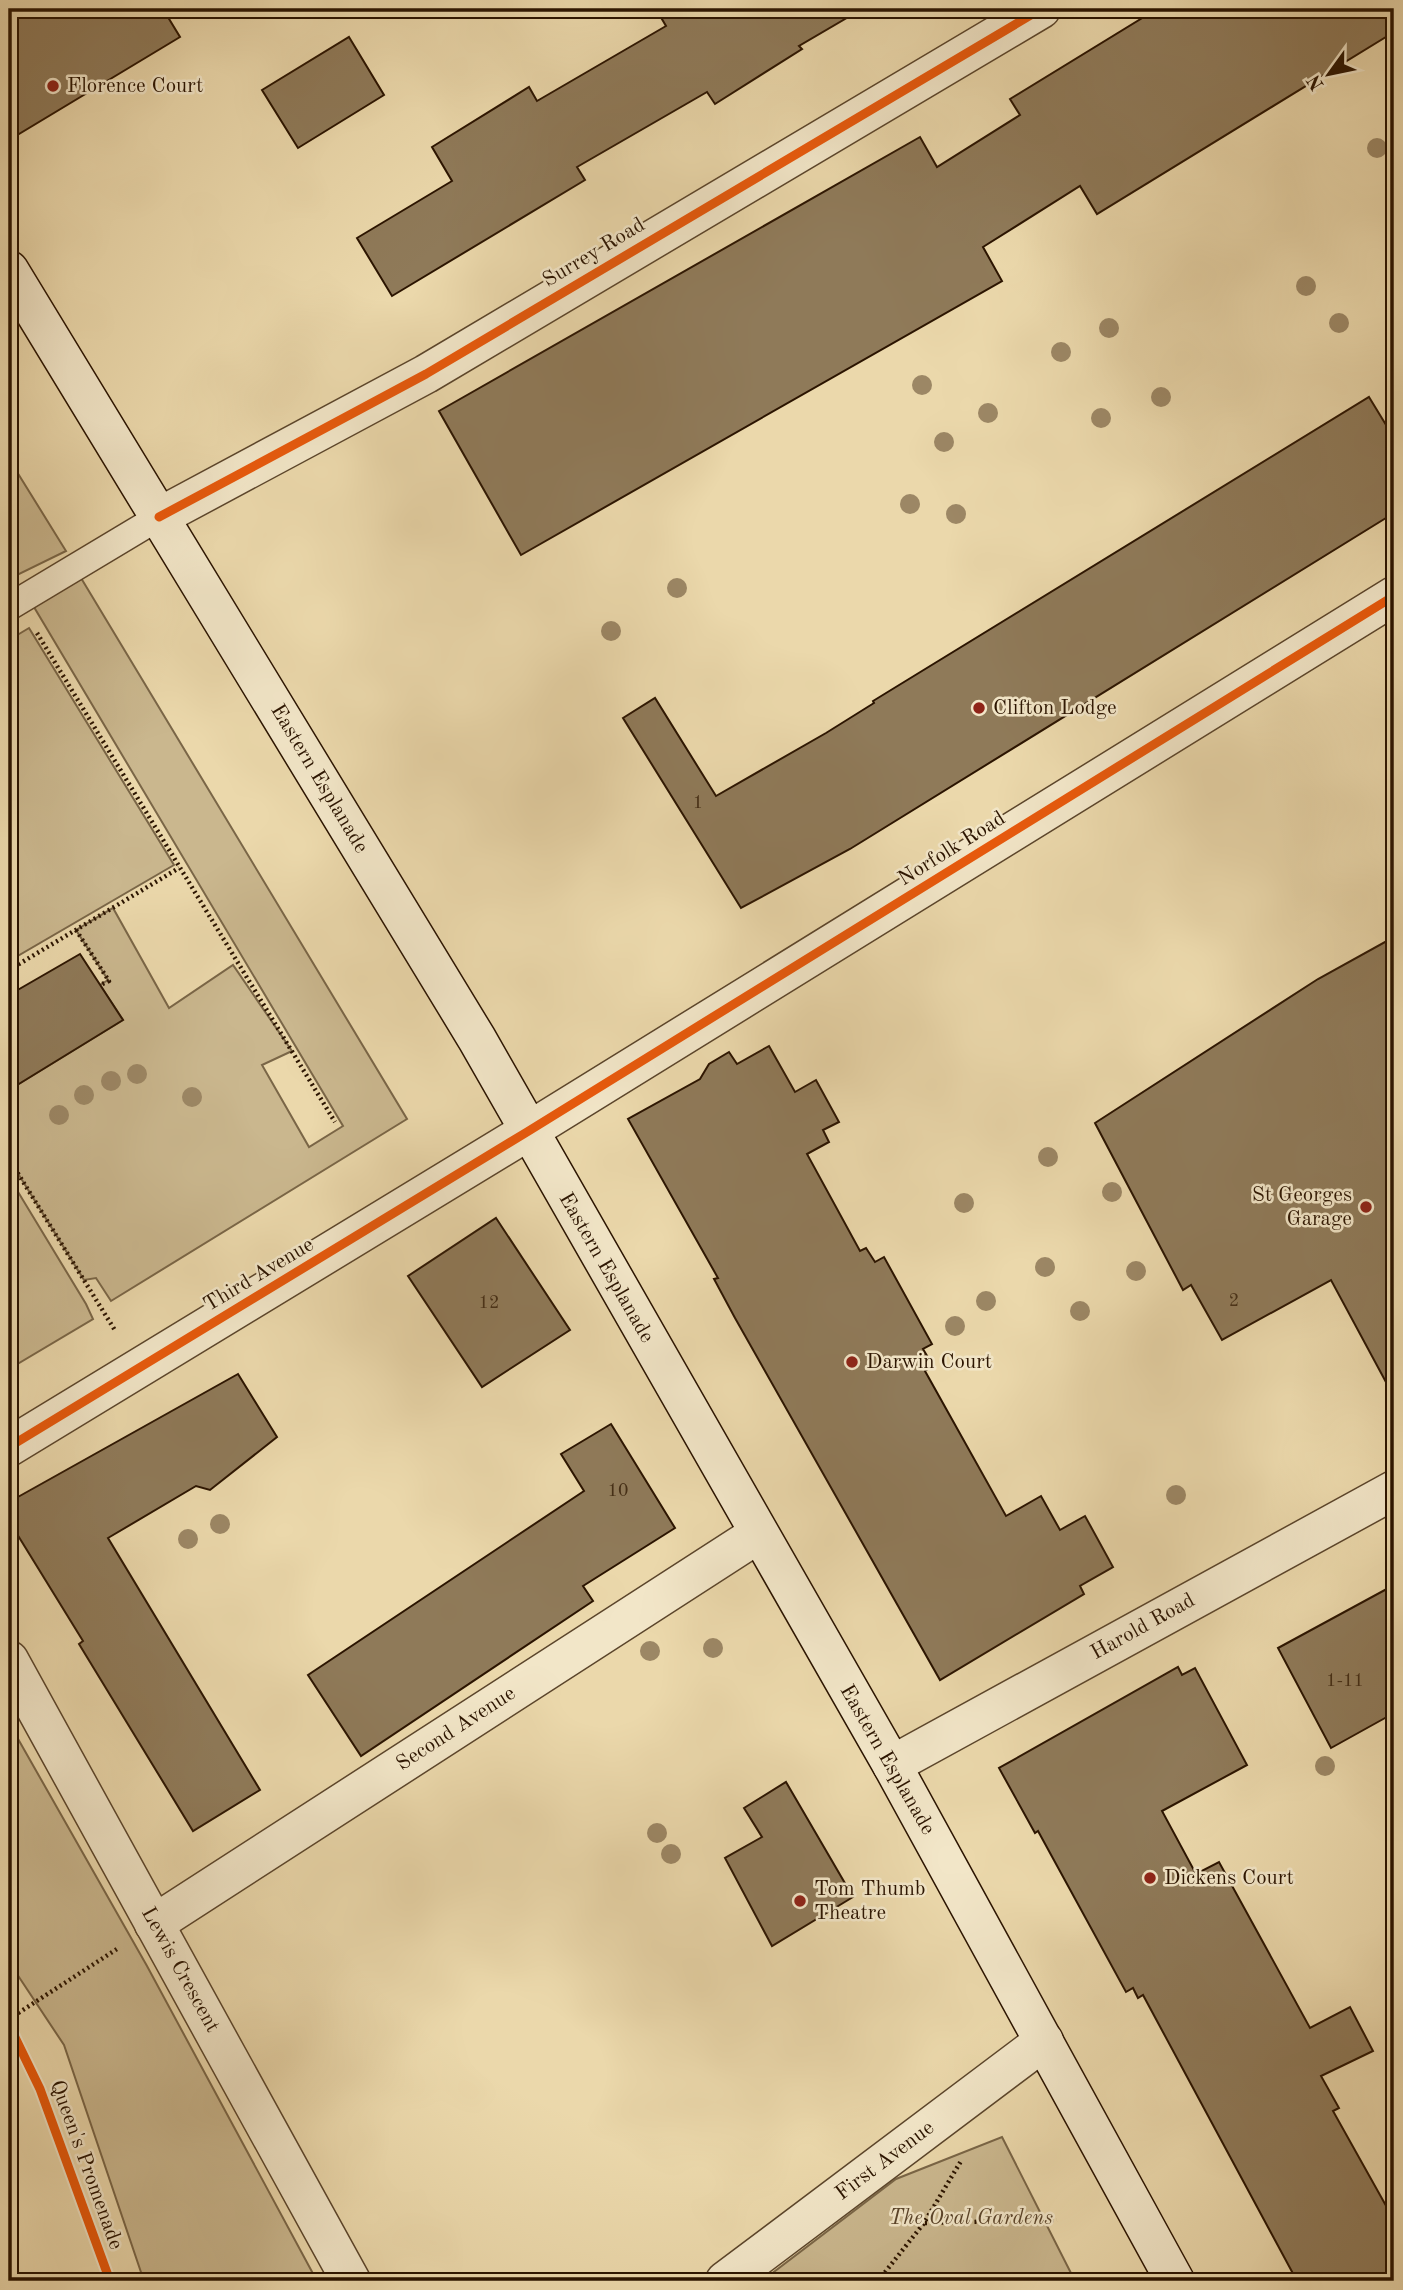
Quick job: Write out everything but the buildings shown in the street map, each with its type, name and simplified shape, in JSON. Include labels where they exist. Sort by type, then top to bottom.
[{"type":"street","name":"Surrey Road","points":[[159,517],[426,374],[1041,9]]},
{"type":"street","name":"Eastern Esplanade","points":[[9,270],[477,1039],[527,1132],[892,1765],[1175,2281]]},
{"type":"street","name":"Norfolk Road","points":[[527,1132],[1394,596]]},
{"type":"street","name":"Third Avenue","points":[[9,1447],[527,1132]]},
{"type":"street","name":"Harold Road","points":[[892,1765],[1394,1490]]},
{"type":"street","name":"Second Avenue","points":[[155,1924],[758,1534]]},
{"type":"street","name":"Lewis Crescent","points":[[9,1660],[351,2281]]},
{"type":"street","name":"First Avenue","points":[[725,2281],[1044,2041]]},
{"type":"lane","points":[[9,607],[159,517]]},
{"type":"path","points":[[31,623],[335,1122]]},
{"type":"path","points":[[9,970],[180,868]]},
{"type":"path","points":[[76,930],[109,981],[100,985]]},
{"type":"path","points":[[9,1158],[139,1368]]},
{"type":"path","points":[[9,2019],[104,1957]]},
{"type":"path","points":[[878,2281],[924,2223],[961,2161],[971,2153]]},
{"type":"path","points":[[924,2223],[1057,2220]]},
{"type":"green space","points":[[9,459],[66,551],[9,579]]},
{"type":"green space","points":[[78,573],[407,1119],[111,1301],[96,1278],[84,1280],[9,1159],[9,1090],[123,1020],[100,985],[108,980],[76,930],[113,908],[169,1008],[233,965],[292,1051],[262,1065],[309,1147],[343,1126],[31,602]]},
{"type":"green space","points":[[29,628],[174,865],[9,961],[9,640]]},
{"type":"green space","points":[[9,1177],[93,1319],[9,1369]]},
{"type":"green space","points":[[9,1723],[147,1966],[317,2281],[144,2281],[64,2045],[9,1962]]},
{"type":"green space","name":"The Oval Gardens","points":[[1002,2137],[1075,2281],[762,2281],[896,2179]]},
{"type":"cycle path","points":[[159,517],[426,374],[1041,9]]},
{"type":"cycle path","points":[[9,1447],[527,1132],[1394,596]]},
{"type":"cycle path","name":"Queen's Promenade","points":[[9,2025],[40,2089],[110,2281]]},
{"type":"place","name":"Florence Court","points":[[53,86]]},
{"type":"place","name":"Clifton Lodge","points":[[979,708]]},
{"type":"place","name":"St Georges Garage","points":[[1366,1207]]},
{"type":"place","name":"Darwin Court","points":[[852,1362]]},
{"type":"place","name":"Dickens Court","points":[[1150,1878]]},
{"type":"place","name":"Tom Thumb Theatre","points":[[800,1901]]}]
